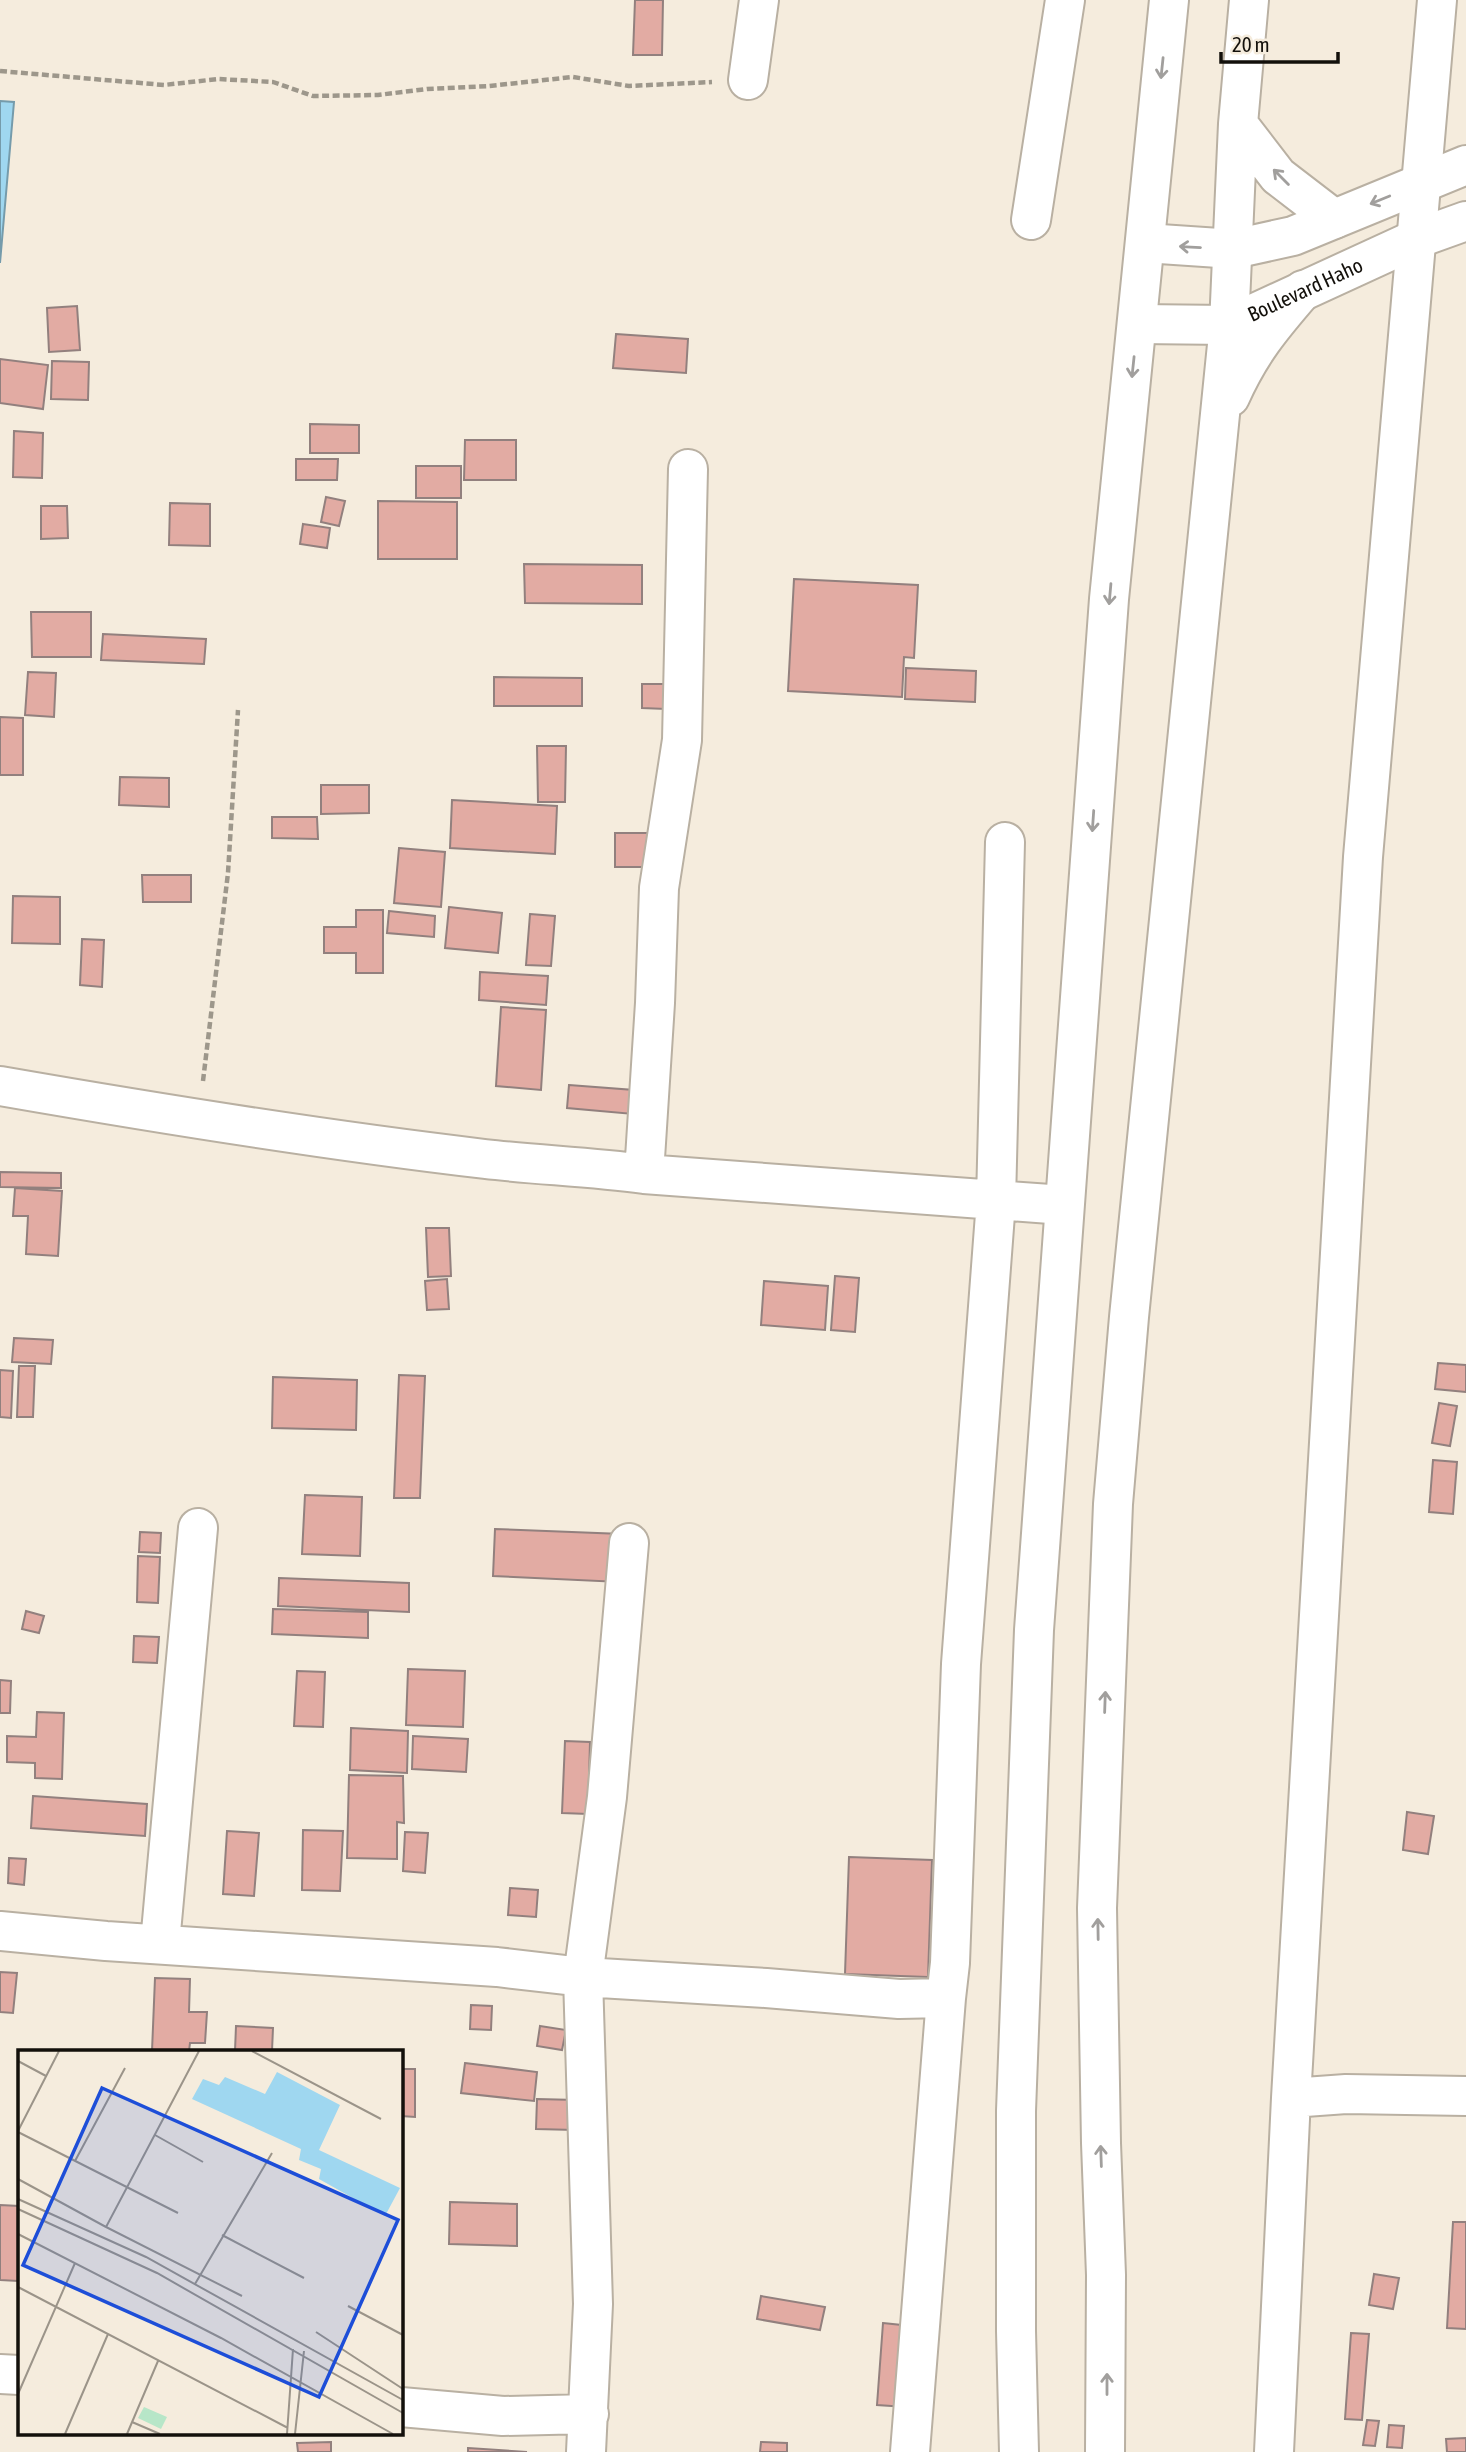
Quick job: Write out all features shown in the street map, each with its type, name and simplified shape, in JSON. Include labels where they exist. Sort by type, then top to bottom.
[{"type":"street","points":[[748,80],[759,0]]},
{"type":"street","points":[[1031,220],[1065,0]]},
{"type":"street","points":[[1019,2452],[1016,2111],[1034,1630],[1109,599],[1169,0]]},
{"type":"street","points":[[1107,2443],[1106,2274],[1097,1908],[1113,1504],[1129,1317],[1229,325],[1238,124],[1250,0]]},
{"type":"street","points":[[1274,2452],[1291,2098],[1363,857],[1437,0]]},
{"type":"street","points":[[1238,124],[1278,176],[1334,219]]},
{"type":"street","points":[[1145,243],[1234,249],[1293,236],[1466,165]]},
{"type":"street","name":"Boulevard Haho","points":[[1138,324],[1229,325],[1416,239],[1466,221]]},
{"type":"street","points":[[1220,418],[1241,371],[1262,338],[1303,290]]},
{"type":"street","points":[[644,1174],[659,888],[682,740],[688,469]]},
{"type":"street","points":[[910,2452],[950,1963],[961,1664],[996,1201],[1005,842]]},
{"type":"street","points":[[0,1086],[199,1120],[486,1159],[644,1174],[1064,1205]]},
{"type":"street","points":[[160,1943],[198,1528]]},
{"type":"street","points":[[586,2452],[593,2304],[583,1977],[607,1797],[629,1543]]},
{"type":"street","points":[[0,1931],[497,1967],[583,1977],[899,1999],[946,1998]]},
{"type":"street","points":[[1291,2098],[1346,2094],[1466,2096]]},
{"type":"street","points":[[1003,2452],[1016,2331]]},
{"type":"street","points":[[0,2374],[18,2375]]},
{"type":"street","points":[[402,2407],[503,2416],[589,2414]]},
{"type":"path","points":[[0,71],[164,85],[218,79],[273,82],[313,96],[379,95],[573,77],[629,86],[748,80]]},
{"type":"path","points":[[199,1120],[228,873],[238,710]]},
{"type":"water","points":[[0,101],[14,102],[0,263]]},
{"type":"building","points":[[635,0],[663,0],[662,55],[633,55]]},
{"type":"building","points":[[77,306],[80,350],[49,352],[47,308]]},
{"type":"building","points":[[616,334],[688,339],[686,373],[613,368]]},
{"type":"building","points":[[0,359],[48,365],[43,409],[0,403]]},
{"type":"building","points":[[52,361],[89,362],[88,400],[51,399]]},
{"type":"building","points":[[310,424],[359,425],[359,453],[310,453]]},
{"type":"building","points":[[14,431],[43,433],[42,478],[13,477]]},
{"type":"building","points":[[465,440],[516,440],[516,480],[464,480]]},
{"type":"building","points":[[296,459],[338,459],[337,480],[296,480]]},
{"type":"building","points":[[416,466],[461,466],[461,498],[416,498]]},
{"type":"building","points":[[326,497],[345,501],[339,526],[321,522]]},
{"type":"building","points":[[378,501],[457,502],[457,559],[378,559]]},
{"type":"building","points":[[170,503],[210,504],[210,546],[169,545]]},
{"type":"building","points":[[41,506],[67,506],[68,538],[41,539]]},
{"type":"building","points":[[303,524],[330,528],[327,548],[300,544]]},
{"type":"building","points":[[524,564],[642,565],[642,604],[525,603]]},
{"type":"building","points":[[794,579],[918,585],[914,658],[904,657],[902,697],[788,691]]},
{"type":"building","points":[[31,612],[91,612],[91,657],[32,657]]},
{"type":"building","points":[[103,634],[206,639],[204,664],[101,660]]},
{"type":"building","points":[[906,668],[976,671],[975,702],[905,699]]},
{"type":"building","points":[[28,672],[56,673],[54,717],[25,715]]},
{"type":"building","points":[[494,677],[582,678],[582,706],[494,706]]},
{"type":"building","points":[[642,684],[666,684],[666,709],[642,708]]},
{"type":"building","points":[[0,717],[23,718],[23,775],[0,775]]},
{"type":"building","points":[[537,746],[566,746],[565,802],[538,802]]},
{"type":"building","points":[[120,777],[169,778],[169,807],[119,805]]},
{"type":"building","points":[[321,785],[369,785],[369,813],[321,814]]},
{"type":"building","points":[[452,800],[557,806],[555,854],[450,848]]},
{"type":"building","points":[[272,817],[317,817],[318,839],[272,838]]},
{"type":"building","points":[[615,833],[658,833],[658,867],[615,867]]},
{"type":"building","points":[[399,848],[445,852],[441,907],[394,903]]},
{"type":"building","points":[[142,875],[191,875],[191,902],[143,902]]},
{"type":"building","points":[[13,896],[60,897],[60,944],[12,943]]},
{"type":"building","points":[[449,907],[502,913],[498,953],[445,948]]},
{"type":"building","points":[[356,910],[383,910],[383,973],[356,973],[356,953],[324,953],[324,927],[356,927]]},
{"type":"building","points":[[389,911],[435,916],[434,937],[387,933]]},
{"type":"building","points":[[530,914],[555,916],[551,966],[526,965]]},
{"type":"building","points":[[82,939],[104,940],[102,987],[80,985]]},
{"type":"building","points":[[480,972],[548,976],[546,1005],[479,1000]]},
{"type":"building","points":[[501,1007],[546,1010],[541,1090],[496,1086]]},
{"type":"building","points":[[569,1085],[634,1090],[633,1114],[567,1108]]},
{"type":"building","points":[[0,1172],[61,1173],[61,1188],[0,1187]]},
{"type":"building","points":[[15,1188],[62,1191],[58,1256],[26,1254],[28,1216],[13,1216]]},
{"type":"building","points":[[426,1228],[449,1228],[451,1276],[428,1277]]},
{"type":"building","points":[[835,1276],[859,1278],[855,1332],[831,1330]]},
{"type":"building","points":[[447,1279],[449,1309],[427,1310],[425,1281]]},
{"type":"building","points":[[764,1281],[828,1286],[825,1330],[761,1325]]},
{"type":"building","points":[[14,1338],[53,1340],[51,1364],[12,1362]]},
{"type":"building","points":[[1438,1363],[1466,1365],[1466,1392],[1435,1389]]},
{"type":"building","points":[[19,1366],[35,1366],[33,1417],[17,1417]]},
{"type":"building","points":[[0,1370],[13,1371],[11,1418],[0,1417]]},
{"type":"building","points":[[399,1375],[425,1376],[420,1498],[394,1498]]},
{"type":"building","points":[[273,1377],[357,1380],[356,1430],[272,1428]]},
{"type":"building","points":[[1439,1403],[1457,1406],[1450,1446],[1432,1443]]},
{"type":"building","points":[[1433,1460],[1457,1462],[1453,1514],[1429,1512]]},
{"type":"building","points":[[305,1495],[362,1497],[360,1556],[302,1554]]},
{"type":"building","points":[[495,1529],[622,1534],[620,1582],[493,1576]]},
{"type":"building","points":[[140,1532],[161,1533],[160,1553],[139,1552]]},
{"type":"building","points":[[138,1556],[160,1557],[158,1603],[137,1602]]},
{"type":"building","points":[[279,1578],[409,1583],[409,1612],[278,1606]]},
{"type":"building","points":[[273,1609],[368,1612],[368,1638],[272,1634]]},
{"type":"building","points":[[26,1611],[44,1616],[39,1633],[22,1629]]},
{"type":"building","points":[[134,1636],[159,1637],[157,1663],[133,1662]]},
{"type":"building","points":[[408,1669],[465,1671],[463,1727],[406,1725]]},
{"type":"building","points":[[297,1671],[325,1672],[323,1727],[294,1726]]},
{"type":"building","points":[[0,1680],[11,1681],[10,1713],[0,1713]]},
{"type":"building","points":[[37,1712],[64,1713],[62,1779],[35,1778],[35,1763],[7,1762],[7,1736],[36,1737]]},
{"type":"building","points":[[351,1728],[408,1731],[407,1773],[350,1770]]},
{"type":"building","points":[[413,1736],[468,1739],[466,1772],[412,1769]]},
{"type":"building","points":[[565,1741],[590,1742],[588,1814],[562,1813]]},
{"type":"building","points":[[349,1775],[403,1776],[404,1823],[397,1822],[397,1859],[347,1858]]},
{"type":"building","points":[[33,1796],[147,1804],[145,1836],[31,1828]]},
{"type":"building","points":[[1407,1812],[1434,1816],[1428,1854],[1403,1850]]},
{"type":"building","points":[[303,1830],[343,1831],[340,1891],[302,1890]]},
{"type":"building","points":[[227,1831],[259,1833],[254,1896],[223,1894]]},
{"type":"building","points":[[405,1832],[428,1833],[425,1873],[403,1871]]},
{"type":"building","points":[[849,1857],[932,1860],[928,1977],[845,1974]]},
{"type":"building","points":[[9,1858],[26,1859],[24,1885],[8,1883]]},
{"type":"building","points":[[510,1888],[538,1890],[536,1917],[508,1915]]},
{"type":"building","points":[[0,1972],[17,1973],[13,2013],[0,2012]]},
{"type":"building","points":[[155,1978],[190,1979],[189,2012],[207,2012],[205,2043],[190,2043],[189,2050],[152,2050]]},
{"type":"building","points":[[471,2005],[492,2006],[491,2030],[470,2029]]},
{"type":"building","points":[[236,2026],[273,2028],[272,2050],[235,2050]]},
{"type":"building","points":[[540,2026],[566,2030],[562,2050],[537,2046]]},
{"type":"building","points":[[465,2063],[537,2072],[534,2101],[461,2093]]},
{"type":"building","points":[[402,2069],[415,2069],[415,2117],[402,2116]]},
{"type":"building","points":[[537,2099],[576,2100],[575,2130],[536,2129]]},
{"type":"building","points":[[450,2202],[517,2204],[517,2246],[449,2244]]},
{"type":"building","points":[[0,2205],[18,2206],[18,2281],[0,2280]]},
{"type":"building","points":[[1453,2222],[1466,2222],[1466,2329],[1447,2328]]},
{"type":"building","points":[[1374,2274],[1399,2278],[1393,2309],[1369,2305]]},
{"type":"building","points":[[761,2296],[825,2307],[820,2330],[757,2319]]},
{"type":"building","points":[[883,2323],[911,2326],[906,2407],[877,2405]]},
{"type":"building","points":[[1351,2333],[1369,2334],[1362,2420],[1345,2419]]},
{"type":"building","points":[[1367,2420],[1379,2421],[1375,2446],[1363,2445]]},
{"type":"building","points":[[1389,2425],[1404,2426],[1402,2448],[1387,2447]]},
{"type":"building","points":[[1466,2438],[1466,2452],[1447,2452],[1446,2439]]},
{"type":"building","points":[[331,2442],[331,2452],[298,2452],[297,2443]]},
{"type":"building","points":[[761,2442],[787,2443],[787,2452],[760,2452]]},
{"type":"building","points":[[468,2448],[527,2452],[468,2452]]}]
